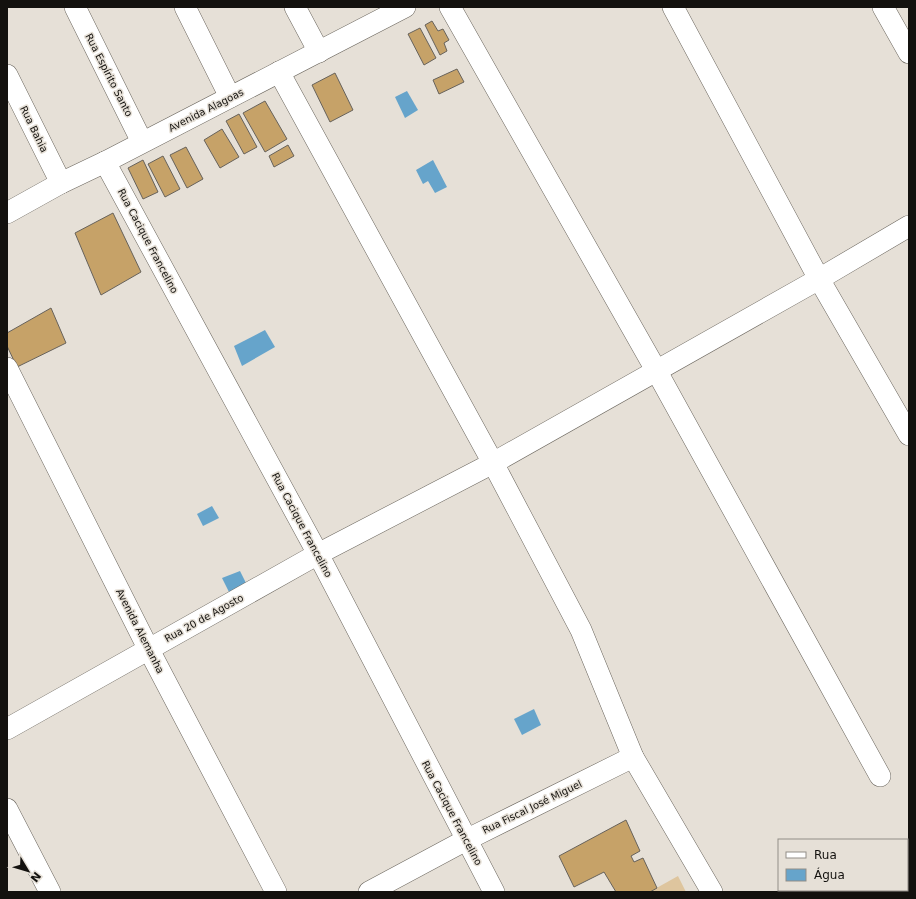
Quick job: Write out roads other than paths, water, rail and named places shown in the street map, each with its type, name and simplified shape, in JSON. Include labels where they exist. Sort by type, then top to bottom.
[{"type":"street","name":"Rua Espírito Santo","points":[[75,7],[142,142]]},
{"type":"street","points":[[185,7],[230,97]]},
{"type":"street","points":[[296,7],[319,52]]},
{"type":"street","points":[[450,7],[656,370],[880,776]]},
{"type":"street","points":[[673,7],[819,279],[909,435]]},
{"type":"street","points":[[883,7],[909,53]]},
{"type":"street","name":"Avenida Alagoas","points":[[7,213],[61,183],[319,52],[401,8]]},
{"type":"street","points":[[280,72],[493,463],[581,630],[633,757],[712,892]]},
{"type":"street","name":"Rua Bahia","points":[[7,75],[61,183]]},
{"type":"street","name":"Rua Cacique Francelino","points":[[105,162],[318,554],[494,892]]},
{"type":"street","name":"Rua 20 de Agosto","points":[[7,729],[318,554],[493,463],[819,279],[909,226]]},
{"type":"street","name":"Avenida Alemanha","points":[[7,368],[149,650],[276,892]]},
{"type":"street","name":"Rua Fiscal José Miguel","points":[[369,892],[466,840],[633,757]]},
{"type":"street","points":[[7,809],[50,892]]},
{"type":"water","points":[[407,91],[418,110],[405,118],[395,97]]},
{"type":"water","points":[[433,160],[447,187],[435,193],[428,181],[423,184],[416,170]]},
{"type":"water","points":[[265,330],[275,347],[242,366],[234,346]]},
{"type":"water","points":[[212,506],[219,518],[203,526],[197,514]]},
{"type":"water","points":[[240,571],[246,583],[229,592],[222,578]]},
{"type":"water","points":[[534,709],[541,725],[522,735],[514,719]]}]
